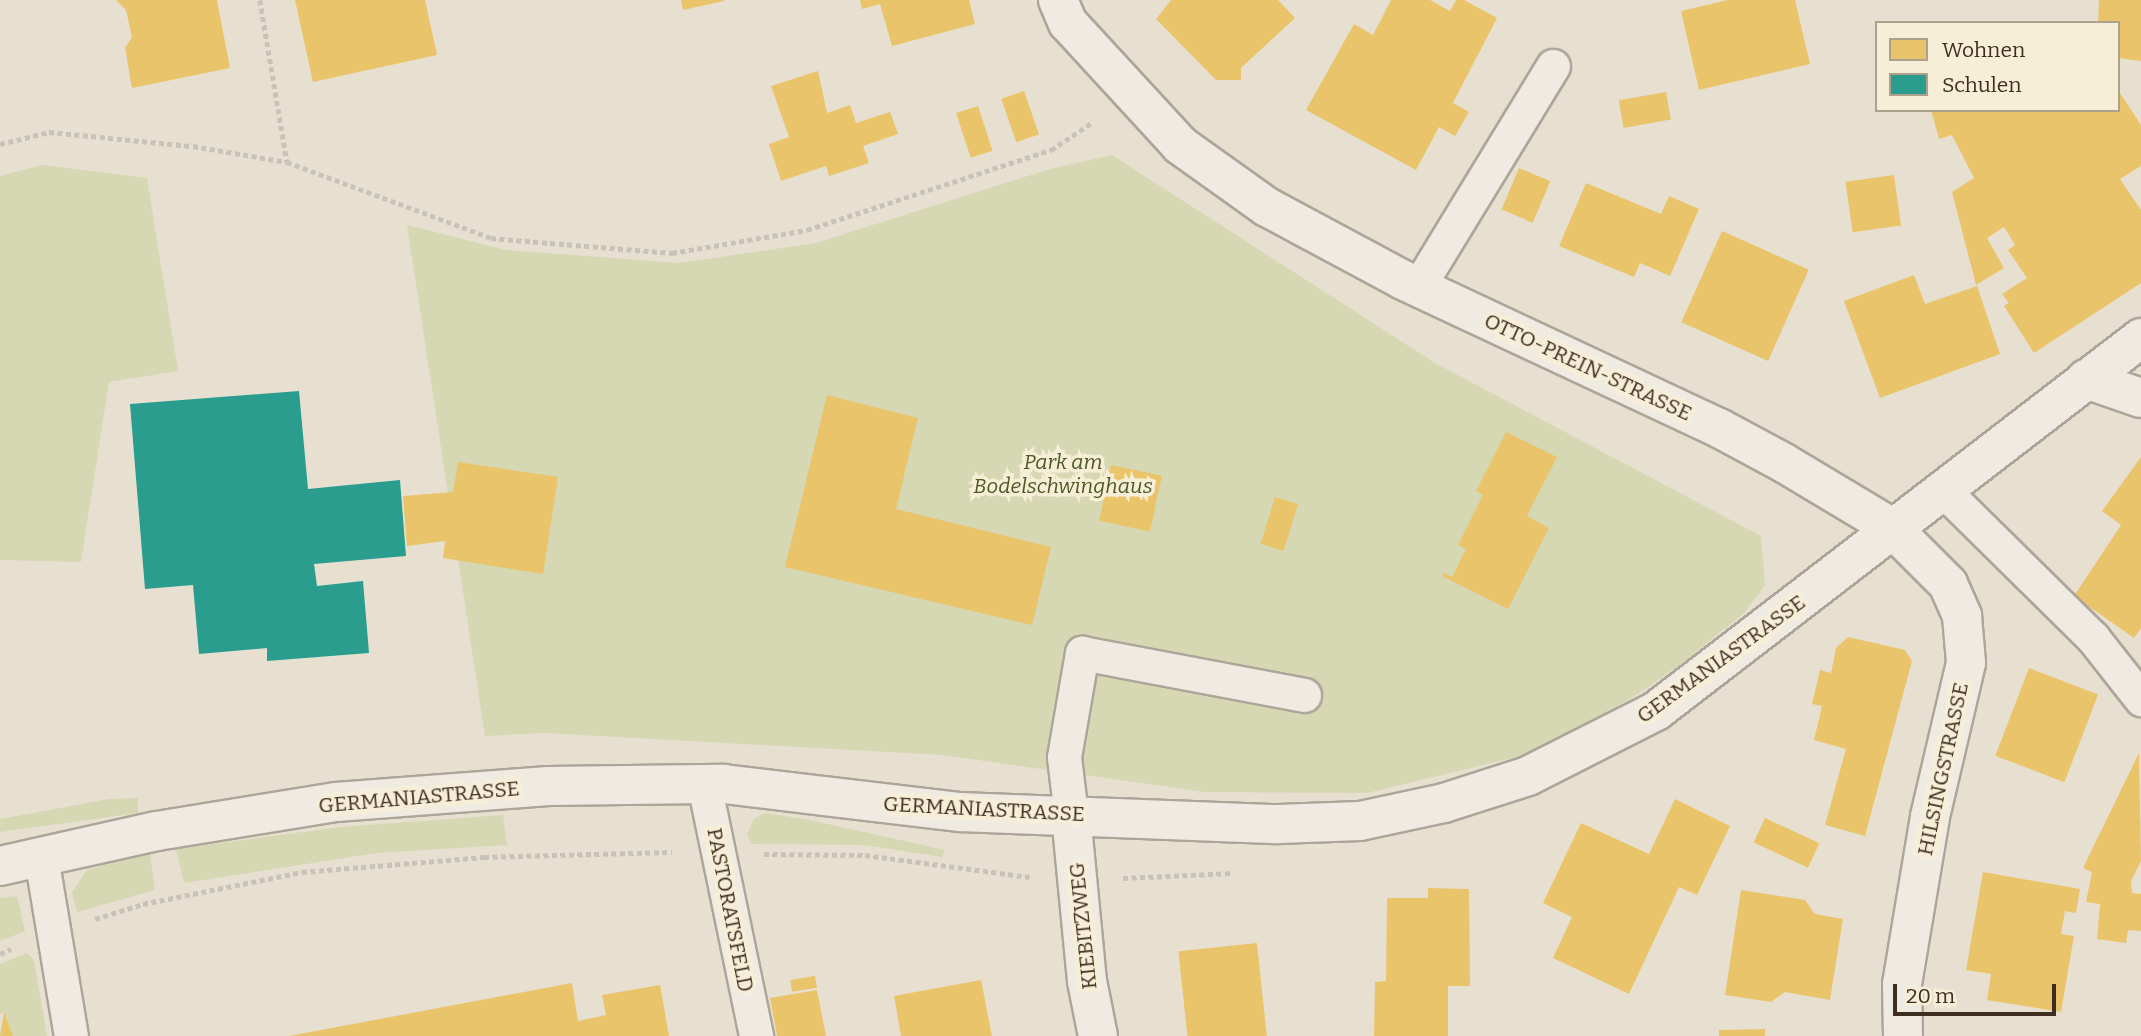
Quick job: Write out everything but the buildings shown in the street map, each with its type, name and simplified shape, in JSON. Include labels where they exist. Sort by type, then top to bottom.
[{"type":"street","name":"OTTO-PREIN-STRASSE","points":[[1058,0],[1068,23],[1132,96],[1180,145],[1267,207],[1418,287],[1719,428],[1891,527]]},
{"type":"street","points":[[1891,527],[2141,338]]},
{"type":"street","points":[[2086,379],[2141,398]]},
{"type":"street","name":"GERMANIASTRASSE","points":[[0,866],[336,802],[548,786],[704,784],[960,812],[1278,824],[1360,821],[1444,803],[1528,776],[1656,710],[1891,527]]},
{"type":"street","name":"HILSINGSTRASSE","points":[[1891,527],[1948,584],[1962,616],[1966,663],[1926,842],[1902,984],[1903,1036]]},
{"type":"street","name":"KIEBITZWEG","points":[[1071,815],[1087,981],[1098,1036]]},
{"type":"lane","points":[[1418,287],[1553,66]]},
{"type":"lane","points":[[1941,489],[2093,638],[2141,699]]},
{"type":"lane","points":[[1071,815],[1065,757],[1082,653],[1304,695]]},
{"type":"lane","name":"PASTORATSFELD","points":[[704,784],[756,1036]]},
{"type":"lane","points":[[41,857],[71,1036]]},
{"type":"path","points":[[260,0],[287,162]]},
{"type":"path","points":[[0,144],[49,132],[193,146],[287,162],[491,238],[672,253],[807,230],[1051,150],[1132,96]]},
{"type":"green space","name":"Park am Bodelschwinghaus","points":[[1112,155],[1435,363],[1761,536],[1765,585],[1744,613],[1681,664],[1635,696],[1529,754],[1367,793],[1205,792],[942,755],[545,733],[485,736],[407,225],[506,250],[679,263],[816,243],[1050,169]]},
{"type":"green space","points":[[42,165],[147,178],[178,371],[109,382],[81,562],[0,560],[0,176]]},
{"type":"green space","points":[[138,798],[138,813],[0,832],[0,819],[109,799]]},
{"type":"green space","points":[[764,813],[805,819],[945,850],[942,857],[864,845],[752,844],[747,834],[754,819]]},
{"type":"green space","points":[[503,815],[507,845],[377,853],[184,883],[176,849],[340,827]]},
{"type":"green space","points":[[150,852],[155,890],[77,912],[72,892],[87,870]]},
{"type":"green space","points":[[17,896],[25,931],[0,941],[0,898]]},
{"type":"green space","points":[[27,953],[34,960],[47,1036],[13,1036],[4,1013],[0,1014],[0,964]]}]
